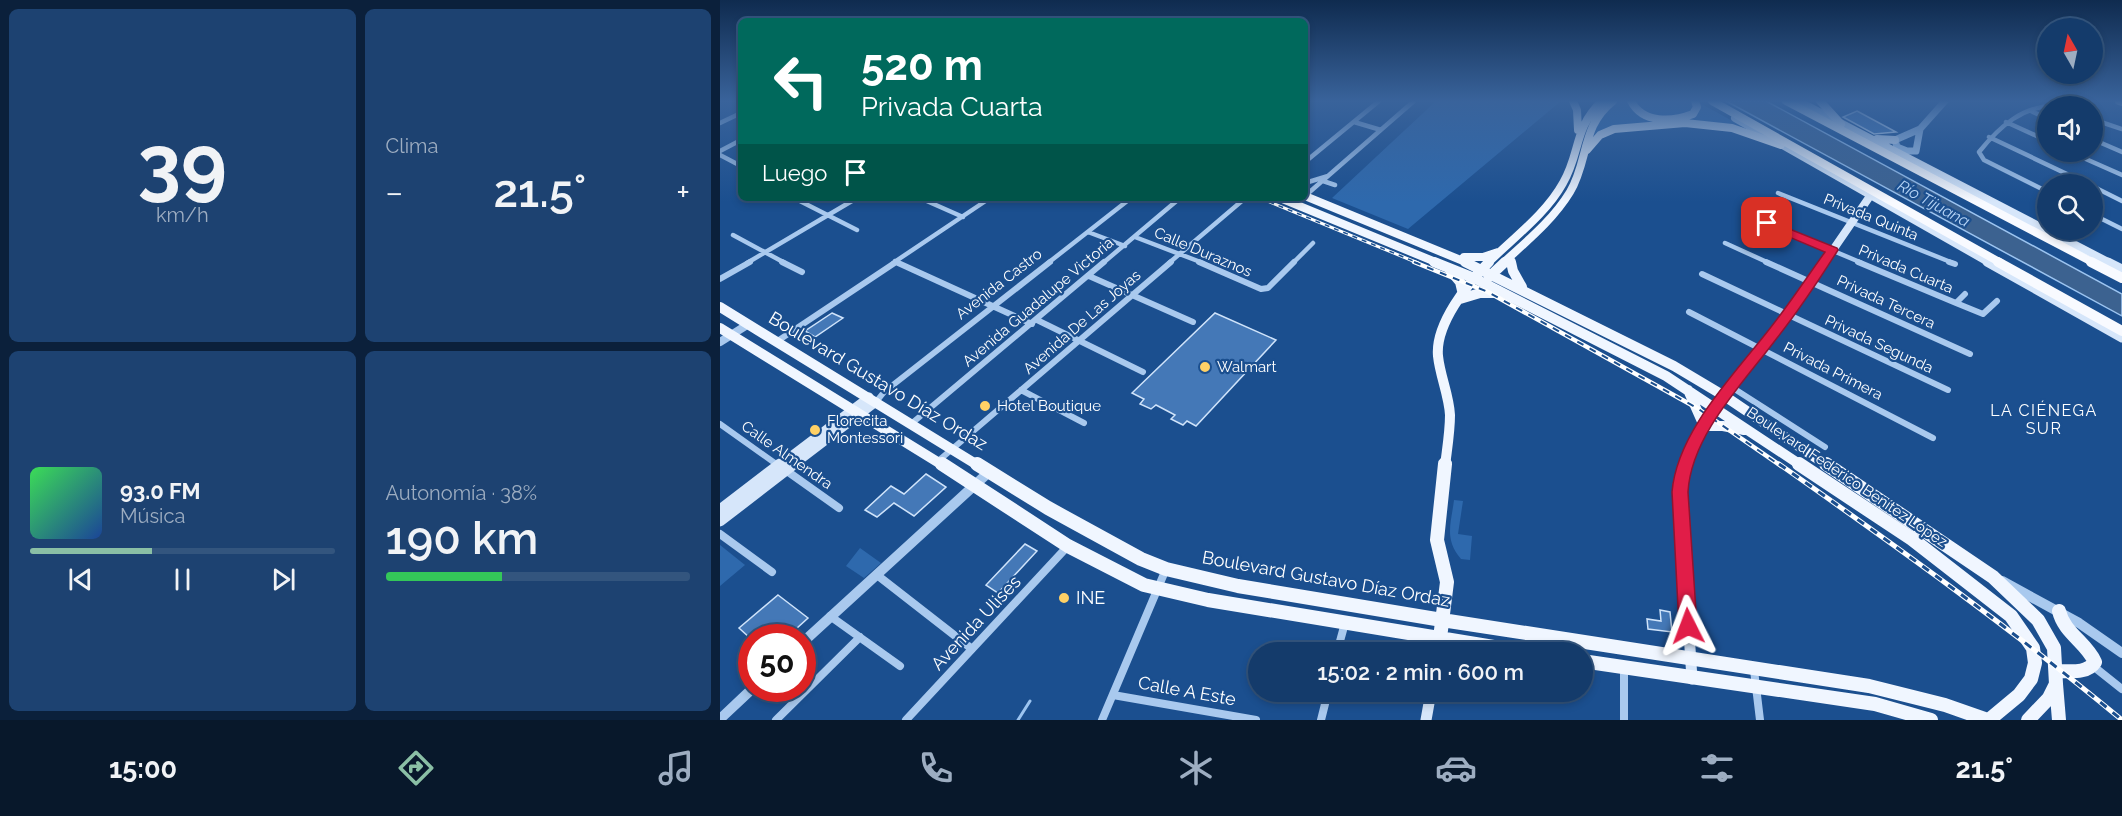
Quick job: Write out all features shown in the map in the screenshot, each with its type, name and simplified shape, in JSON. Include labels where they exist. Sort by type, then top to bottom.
[{"type":"highway","points":[[1772,135],[2122,331]]},
{"type":"highway","points":[[1850,135],[2122,278]]},
{"type":"highway","points":[[1845,176],[1903,215]]},
{"type":"highway","points":[[2065,240],[2122,271]]},
{"type":"main road","points":[[1453,255],[1483,258],[1506,254],[1561,188],[1573,159],[1577,135]]},
{"type":"main road","points":[[1439,642],[1447,582],[1437,540],[1450,417],[1437,351],[1443,326],[1463,295],[1563,203],[1576,181],[1589,135]]},
{"type":"main road","points":[[1585,153],[1594,139],[1603,135]]},
{"type":"main road","points":[[1757,135],[1780,145]]},
{"type":"main road","points":[[1762,135],[2122,338]]},
{"type":"main road","points":[[1863,135],[2037,225]]},
{"type":"main road","points":[[1866,136],[1895,140]]},
{"type":"main road","points":[[1916,151],[1923,165]]},
{"type":"main road","points":[[1692,679],[1680,492],[1681,474],[1686,459],[1704,426],[1788,315],[1870,196]]},
{"type":"main road","name":"Boulevard Federico Benítez López","points":[[1308,197],[1488,271],[1729,393],[1993,577],[2038,620],[2054,648],[2059,720]]},
{"type":"main road","name":"Boulevard Federico Benítez López","points":[[1287,201],[1479,280],[1688,390],[1912,539],[2002,608],[2019,625],[2033,648],[2035,669],[2019,695],[1988,720]]},
{"type":"main road","points":[[1506,254],[1522,287]]},
{"type":"main road","points":[[1444,265],[1458,278],[1463,295]]},
{"type":"main road","points":[[1463,295],[1505,293]]},
{"type":"main road","name":"Boulevard Gustavo Díaz Ordaz","points":[[720,308],[1099,537],[1166,569],[1238,586],[1884,689],[1988,720]]},
{"type":"main road","points":[[1589,337],[1599,327]]},
{"type":"main road","points":[[723,334],[975,485],[1068,546],[1136,582],[1156,589],[1345,622],[1427,642]]},
{"type":"main road","points":[[1688,390],[1704,426]]},
{"type":"main road","points":[[720,510],[872,400]]},
{"type":"main road","points":[[1704,426],[1723,426],[1751,431]]},
{"type":"main road","points":[[720,520],[782,467]]},
{"type":"main road","points":[[2028,720],[2049,698],[2056,678],[2082,671],[2093,666],[2095,662],[2091,652],[2062,621],[2059,611]]},
{"type":"main road","points":[[1593,664],[1756,688],[1931,720]]},
{"type":"main road","points":[[1426,720],[1429,702]]},
{"type":"street","points":[[1308,160],[1339,135]]},
{"type":"street","points":[[1308,194],[1376,135]]},
{"type":"street","points":[[1907,135],[1895,140],[1900,150],[1916,151],[1919,135]]},
{"type":"street","points":[[1992,135],[1979,152],[1981,158],[2037,186]]},
{"type":"street","points":[[1989,137],[2067,174]]},
{"type":"street","points":[[738,142],[720,153],[738,164]]},
{"type":"street","points":[[2103,144],[2122,152]]},
{"type":"street","points":[[2093,162],[2122,175]]},
{"type":"street","points":[[1308,182],[1328,176]]},
{"type":"street","points":[[1323,181],[1335,185]]},
{"type":"street","points":[[2103,192],[2122,201]]},
{"type":"street","name":"Privada Quinta","points":[[1778,194],[1955,264]]},
{"type":"street","points":[[800,201],[857,230]]},
{"type":"street","points":[[720,279],[852,201]]},
{"type":"street","points":[[927,201],[963,217]]},
{"type":"street","points":[[776,342],[986,201]]},
{"type":"street","name":"Avenida Castro","points":[[872,400],[1127,201]]},
{"type":"street","name":"Avenida Guadalupe Victoria","points":[[911,424],[1177,201]]},
{"type":"street","name":"Avenida De Las Joyas","points":[[937,462],[1242,201]]},
{"type":"street","points":[[2103,220],[2122,229]]},
{"type":"street","name":"Privada Cuarta","points":[[1767,223],[1956,303],[1965,294]]},
{"type":"street","points":[[1088,232],[1125,246]]},
{"type":"street","points":[[734,235],[802,272]]},
{"type":"street","name":"Calle Duraznos","points":[[1135,237],[1180,253],[1261,290],[1268,288],[1313,243]]},
{"type":"street","name":"Privada Tercera","points":[[1725,243],[1970,354]]},
{"type":"street","points":[[895,261],[994,306],[1080,340],[1143,372]]},
{"type":"street","name":"Privada Segunda","points":[[1702,274],[1948,390]]},
{"type":"street","points":[[1089,276],[1193,322]]},
{"type":"street","points":[[1956,303],[1983,314],[1997,301]]},
{"type":"street","name":"Privada Primera","points":[[1689,312],[1933,438]]},
{"type":"street","points":[[723,334],[744,323]]},
{"type":"street","points":[[1021,390],[1084,423]]},
{"type":"street","points":[[1729,393],[1825,447]]},
{"type":"street","name":"Calle Almendra","points":[[720,424],[839,508]]},
{"type":"street","points":[[816,630],[989,472]]},
{"type":"street","points":[[720,534],[772,572]]},
{"type":"street","name":"Avenida Ulises","points":[[906,720],[1068,546]]},
{"type":"street","points":[[1102,720],[1166,569]]},
{"type":"street","points":[[877,575],[972,649]]},
{"type":"street","points":[[1993,577],[2059,611],[2122,653]]},
{"type":"street","points":[[830,616],[900,666]]},
{"type":"street","points":[[1340,642],[1345,622]]},
{"type":"street","points":[[776,720],[860,638]]},
{"type":"street","points":[[2093,666],[2122,689]]},
{"type":"street","points":[[1624,668],[1624,720]]},
{"type":"street","points":[[1754,670],[1760,720]]},
{"type":"street","name":"Calle A Este","points":[[1113,695],[1256,720]]},
{"type":"street","points":[[720,719],[738,702]]},
{"type":"street","points":[[1321,720],[1326,702]]},
{"type":"shaded area","points":[[1400,135],[1521,135],[1408,229],[1332,198]]},
{"type":"shaded area","points":[[1593,135],[1609,135],[1589,144]]},
{"type":"shaded area","points":[[1454,500],[1463,501],[1458,534],[1472,536],[1470,560],[1461,559],[1452,545],[1450,524]]},
{"type":"shaded area","points":[[720,545],[745,565],[720,586]]},
{"type":"shaded area","points":[[860,548],[881,563],[864,578],[846,566]]},
{"type":"water","name":"Río Tijuana","points":[[1788,135],[1828,135],[2122,294],[2122,316]]},
{"type":"building","points":[[832,313],[843,318],[815,337],[805,331]]},
{"type":"building","name":"Walmart","points":[[1215,313],[1276,340],[1196,426],[1187,421],[1183,425],[1171,419],[1175,415],[1156,405],[1151,409],[1140,404],[1144,399],[1132,393]]},
{"type":"building","points":[[926,474],[946,487],[914,516],[894,503],[877,517],[865,510],[891,486],[904,494]]},
{"type":"building","points":[[1025,544],[1037,551],[998,593],[986,585]]},
{"type":"building","points":[[778,595],[808,618],[801,624],[744,624]]},
{"type":"building","points":[[1660,610],[1670,612],[1672,632],[1648,629],[1647,619],[1661,621]]},
{"type":"waterway","points":[[1018,720],[1030,701]]},
{"type":"railway","points":[[1267,201],[1418,263]]},
{"type":"railway","points":[[1414,262],[1488,292],[1697,408],[1781,466]]},
{"type":"railway","points":[[1779,464],[1953,589],[2122,720]]},
{"type":"place","name":"Walmart","points":[[1205,367]]},
{"type":"place","name":"Hotel Boutique","points":[[985,406]]},
{"type":"place","name":"Florecita Montessori","points":[[815,430]]},
{"type":"place","name":"INE","points":[[1064,598]]},
{"type":"district","name":"LA CIÉNEGA SUR","points":[[2044,419]]},
{"type":"route","points":[[1688,626],[1680,492],[1681,474],[1690,450],[1710,417],[1788,315],[1832,250],[1767,223]]}]
